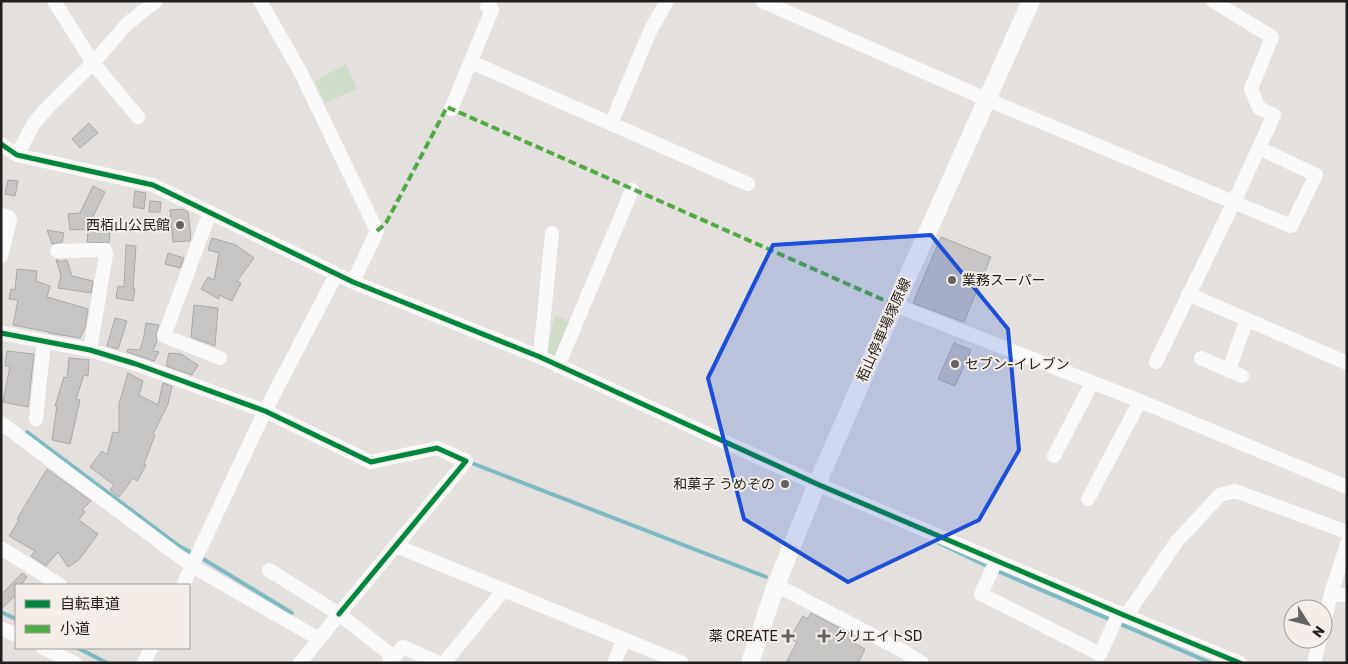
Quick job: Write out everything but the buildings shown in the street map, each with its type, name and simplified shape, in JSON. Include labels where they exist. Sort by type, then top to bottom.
[{"type":"main road","name":"栢山停車場塚原線","points":[[750,663],[776,585],[817,484],[894,305],[1030,1]]},
{"type":"street","points":[[54,1],[93,64],[138,117]]},
{"type":"street","points":[[17,154],[34,123],[49,106],[93,64],[127,24],[156,1]]},
{"type":"street","points":[[260,1],[301,73],[377,230],[353,282]]},
{"type":"street","points":[[611,124],[651,29],[666,1]]},
{"type":"street","points":[[762,1],[986,99],[1291,226],[1316,175],[1259,148]]},
{"type":"street","points":[[1156,362],[1274,115],[1260,108],[1251,90],[1272,37],[1214,1]]},
{"type":"street","points":[[451,109],[471,62],[491,5]]},
{"type":"street","points":[[471,62],[748,184]]},
{"type":"street","points":[[1,144],[17,154],[153,185],[336,275],[540,357],[817,484],[1122,615],[1240,663]]},
{"type":"street","points":[[558,366],[632,190]]},
{"type":"street","points":[[210,212],[164,336],[220,358]]},
{"type":"street","points":[[1,215],[9,217],[10,220],[1,256]]},
{"type":"street","points":[[540,357],[552,233]]},
{"type":"street","points":[[57,251],[105,250],[106,254],[90,350]]},
{"type":"street","points":[[183,584],[265,411],[336,275]]},
{"type":"street","points":[[1188,294],[1347,363]]},
{"type":"street","points":[[894,305],[1140,401],[1347,487]]},
{"type":"street","points":[[1202,358],[1236,373],[1248,319]]},
{"type":"street","points":[[2,336],[90,350],[136,364],[265,411],[371,462],[437,448],[466,461],[300,663]]},
{"type":"street","points":[[36,419],[44,342]]},
{"type":"street","points":[[1054,456],[1092,383]]},
{"type":"street","points":[[1088,499],[1140,401]]},
{"type":"street","points":[[1,423],[192,566],[319,639]]},
{"type":"street","points":[[996,561],[981,594],[1100,654],[1122,615],[1177,541],[1220,495],[1235,491],[1347,532]]},
{"type":"street","points":[[1330,599],[1347,544]]},
{"type":"street","points":[[396,546],[624,639],[657,658],[682,663]]},
{"type":"street","points":[[1,548],[58,584]]},
{"type":"street","points":[[269,570],[339,614],[391,660],[403,647],[439,663]]},
{"type":"street","points":[[776,585],[903,651],[922,663]]},
{"type":"street","points":[[444,663],[504,590]]},
{"type":"street","points":[[1331,594],[1347,595]]},
{"type":"street","points":[[1,628],[15,635]]},
{"type":"street","points":[[614,663],[624,639]]},
{"type":"street","points":[[45,649],[75,663]]},
{"type":"street","points":[[144,663],[151,649]]},
{"type":"street","points":[[1314,663],[1318,649]]},
{"type":"highlighted area","points":[[931,235],[1008,329],[1019,450],[979,520],[848,582],[744,519],[708,378],[773,245]]},
{"type":"green space","points":[[346,64],[357,89],[325,103],[315,81]]},
{"type":"green space","points":[[555,316],[572,322],[556,358],[546,354]]},
{"type":"waterway","points":[[27,432],[179,546],[194,554]]},
{"type":"waterway","points":[[469,462],[766,577]]},
{"type":"waterway","points":[[939,543],[989,567]]},
{"type":"waterway","points":[[200,557],[292,613]]},
{"type":"waterway","points":[[995,570],[1211,663]]},
{"type":"waterway","points":[[1,612],[15,619]]},
{"type":"waterway","points":[[80,649],[107,663]]},
{"type":"marked path","points":[[377,231],[386,223],[447,107],[895,305]]},
{"type":"cycle path","points":[[1,144],[17,155],[153,185],[353,282],[540,357],[817,484],[1240,663]]},
{"type":"cycle path","points":[[1,333],[90,350],[136,364],[265,411],[371,462],[437,448],[466,461],[339,614]]},
{"type":"place","name":"西栢山公民館","points":[[180,225]]},
{"type":"place","name":"業務スーパー","points":[[952,280]]},
{"type":"place","name":"セブン-イレブン","points":[[955,364]]},
{"type":"place","name":"和菓子 うめぞの","points":[[785,484]]},
{"type":"place","name":"薬 CREATE","points":[[788,636]]},
{"type":"place","name":"クリエイトSD","points":[[824,636]]}]
